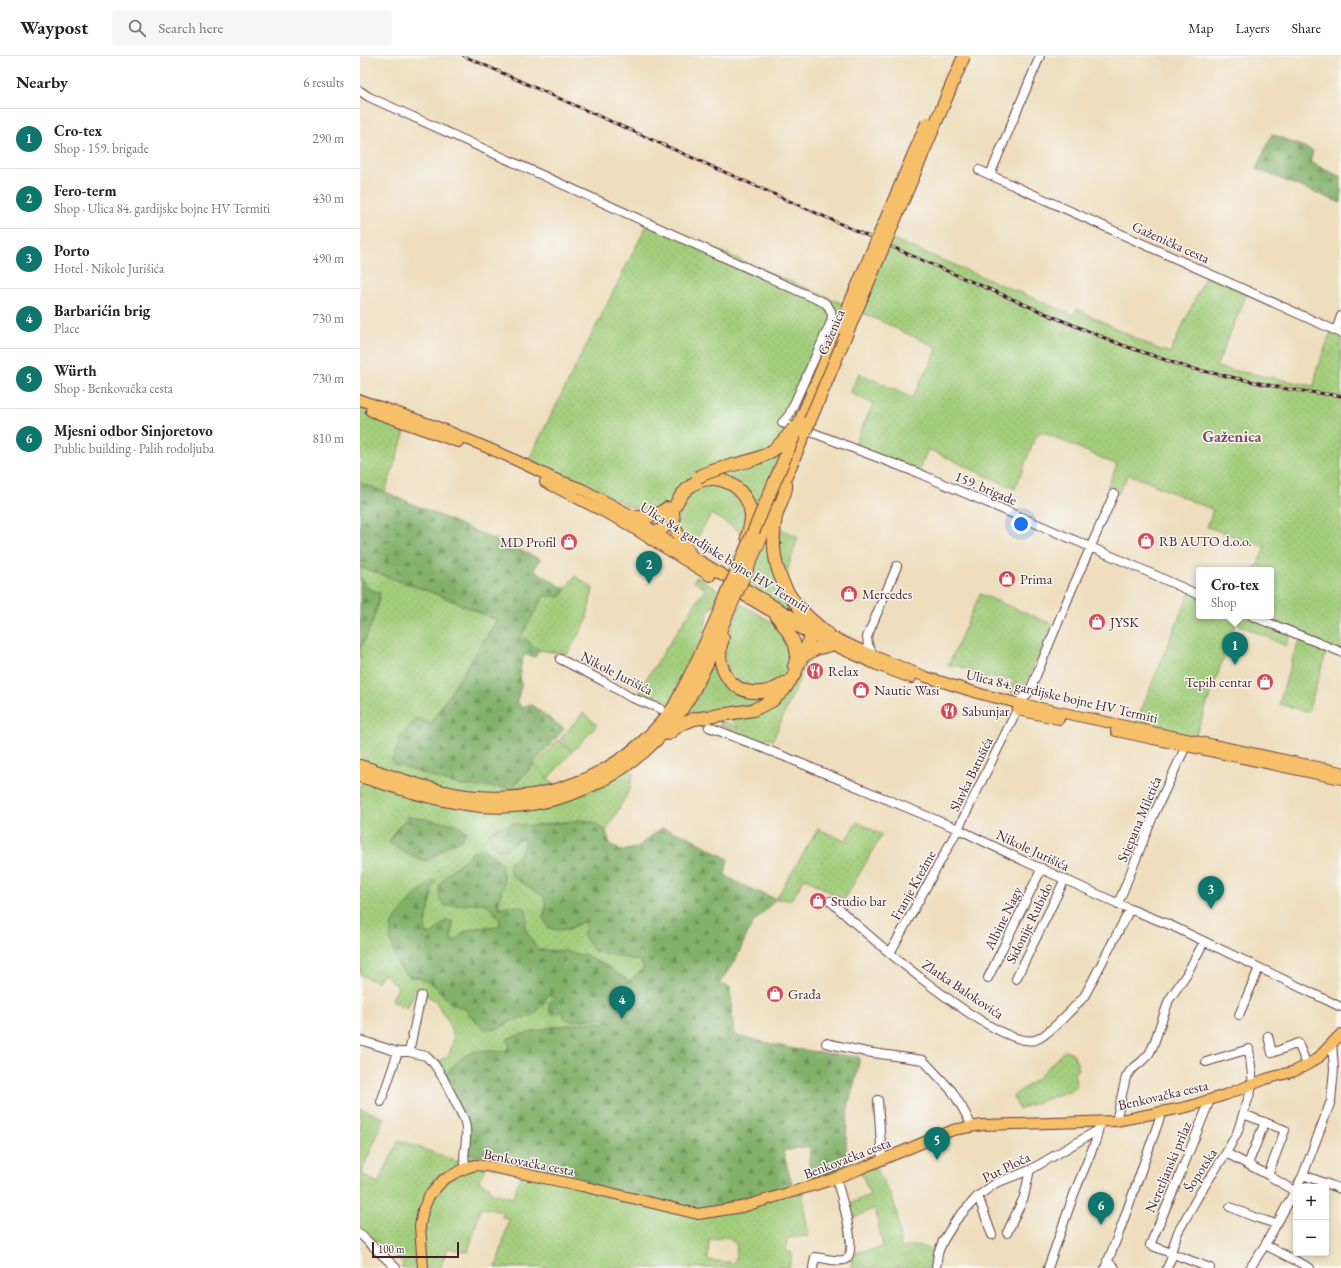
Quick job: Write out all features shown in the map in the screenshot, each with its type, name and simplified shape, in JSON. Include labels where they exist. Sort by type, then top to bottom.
[{"type":"highway","name":"Gaženica","points":[[722,617],[739,565],[955,56]]},
{"type":"highway","name":"Gaženica","points":[[722,617],[785,479],[964,56]]},
{"type":"highway","points":[[654,536],[665,526],[676,494],[686,484],[699,479],[711,470],[756,459],[765,455],[774,450],[800,422]]},
{"type":"highway","points":[[699,479],[721,480],[730,483],[738,489],[748,504],[751,522],[739,558],[739,565]]},
{"type":"highway","points":[[785,479],[787,487],[780,505],[774,533],[774,554],[776,564],[783,583],[797,605],[830,640],[802,657]]},
{"type":"highway","points":[[633,516],[645,518],[670,510]]},
{"type":"highway","points":[[670,510],[677,534],[690,554]]},
{"type":"highway","points":[[722,617],[727,626],[720,645],[720,652],[726,676],[743,691],[760,692],[769,691],[779,687],[786,680],[796,663],[796,648],[792,637],[776,615]]},
{"type":"highway","points":[[360,776],[448,801],[481,806],[532,804],[554,800],[595,784],[625,767],[656,740],[682,708],[699,679],[722,617]]},
{"type":"highway","points":[[360,766],[419,785],[450,793],[477,797],[508,798],[530,796],[572,785],[603,770],[620,759],[644,741],[658,727],[674,707],[722,617]]},
{"type":"highway","points":[[656,740],[669,734],[680,725],[694,719],[753,710],[766,704],[784,690],[794,675],[802,657],[810,631]]},
{"type":"main road","name":"Ulica 84. gardijske bojne HV Termiti","points":[[360,400],[407,416],[478,444],[555,479],[582,489],[633,516],[654,536],[743,596],[776,615],[830,640],[877,666],[979,701],[1017,706],[1035,706],[1074,716],[1341,772]]},
{"type":"main road","name":"Ulica 84. gardijske bojne HV Termiti","points":[[360,407],[447,438],[506,463],[565,491],[690,554],[810,631]]},
{"type":"main road","name":"Ulica 84. gardijske bojne HV Termiti","points":[[830,640],[852,646],[931,678],[1017,706],[1186,746],[1341,780]]},
{"type":"main road","name":"Benkovačka cesta","points":[[423,1268],[420,1226],[423,1210],[429,1196],[443,1180],[475,1165],[487,1166],[582,1186],[698,1214],[742,1207],[836,1178],[953,1130],[982,1125],[1099,1126],[1116,1121],[1187,1107],[1225,1095],[1266,1078],[1295,1071],[1318,1058],[1341,1034]]},
{"type":"street","points":[[990,175],[1040,56]]},
{"type":"street","name":"159. brigade","points":[[360,90],[369,97],[825,303],[830,307],[832,315],[831,322],[789,415],[782,423],[789,427],[811,432],[912,471],[1196,593]]},
{"type":"street","name":"Gaženička cesta","points":[[979,170],[1338,332]]},
{"type":"street","points":[[1338,332],[1341,316]]},
{"type":"street","points":[[1035,706],[1031,697],[1031,688],[1072,589],[1114,494]]},
{"type":"street","points":[[874,656],[868,645],[868,637],[898,566]]},
{"type":"street","points":[[1259,619],[1341,652]]},
{"type":"street","points":[[852,646],[868,637]]},
{"type":"street","name":"Nikole Jurišića","points":[[560,659],[630,697],[662,709]]},
{"type":"street","name":"Slavka Batušića","points":[[958,829],[1017,706],[1031,688]]},
{"type":"street","name":"Nikole Jurišića","points":[[709,727],[788,758],[958,829],[1118,904],[1170,925],[1341,1007]]},
{"type":"street","name":"Stjepana Miletića","points":[[1118,904],[1154,814],[1186,746]]},
{"type":"street","name":"Franje Krežme","points":[[890,953],[958,829]]},
{"type":"street","name":"Albine Nagy","points":[[988,978],[1042,868]]},
{"type":"street","name":"Sidonije Rubido","points":[[1016,979],[1065,879]]},
{"type":"street","name":"Zlatka Balokovića","points":[[830,901],[890,953],[940,993],[977,1018],[1011,1036],[1025,1040],[1035,1040],[1043,1036],[1085,995],[1130,909]]},
{"type":"street","points":[[1116,1121],[1126,1077],[1131,1070],[1149,1054],[1169,1000],[1186,975],[1204,942]]},
{"type":"street","points":[[1239,1015],[1260,968]]},
{"type":"street","points":[[409,1052],[421,996]]},
{"type":"street","points":[[1268,1036],[1272,1053],[1298,1043],[1307,1065]]},
{"type":"street","points":[[360,1040],[398,1052],[409,1052],[426,1056],[434,1064],[464,1119],[467,1129],[463,1160],[466,1168]]},
{"type":"street","points":[[826,1042],[866,1052],[923,1060],[952,1091],[972,1126]]},
{"type":"street","points":[[1299,1184],[1331,1101],[1334,1070],[1332,1043]]},
{"type":"street","points":[[1206,1062],[1249,1050],[1252,1084]]},
{"type":"street","points":[[381,1102],[398,1052]]},
{"type":"street","name":"Šopotska","points":[[1167,1268],[1171,1259],[1172,1249],[1182,1226],[1200,1193],[1237,1133],[1252,1084]]},
{"type":"street","points":[[878,1100],[882,1160]]},
{"type":"street","name":"Neretljanski prilaz","points":[[1171,1254],[1150,1245],[1210,1100]]},
{"type":"street","points":[[1115,1268],[1106,1265],[1119,1233],[1162,1112]]},
{"type":"street","points":[[1243,1114],[1285,1130],[1268,1175]]},
{"type":"street","points":[[1248,1164],[1265,1122]]},
{"type":"street","points":[[1048,1268],[1074,1194],[1096,1140],[1099,1126]]},
{"type":"street","name":"Put Ploča","points":[[936,1268],[938,1253],[943,1241],[956,1220],[978,1196],[996,1183],[1030,1170],[1099,1126]]},
{"type":"street","points":[[1226,1153],[1293,1188]]},
{"type":"street","points":[[1007,1233],[1024,1197],[1030,1170]]},
{"type":"street","points":[[1303,1176],[1341,1188]]},
{"type":"street","points":[[813,1268],[815,1257],[842,1261],[847,1259],[851,1254],[847,1221],[836,1178]]},
{"type":"street","points":[[1250,1268],[1265,1245],[1293,1194]]},
{"type":"street","points":[[978,1196],[992,1234]]},
{"type":"street","points":[[1230,1206],[1254,1217],[1276,1224]]},
{"type":"street","points":[[360,1234],[396,1268]]},
{"type":"street","points":[[1265,1245],[1310,1268]]},
{"type":"street","points":[[1171,1254],[1210,1268]]},
{"type":"green space","points":[[1272,134],[1313,151],[1310,162],[1341,177],[1341,203],[1256,169]]},
{"type":"green space","points":[[649,221],[857,310],[805,432],[775,526],[798,537],[783,583],[801,621],[725,580],[744,534],[711,514],[693,545],[650,513],[641,512],[581,482],[562,478],[528,461]]},
{"type":"green space","points":[[890,238],[1073,315],[1077,309],[1153,347],[1170,353],[1207,273],[1248,291],[1216,367],[1314,386],[1317,369],[1332,329],[1341,333],[1341,652],[1328,647],[1308,712],[1279,704],[1295,650],[1301,637],[1291,633],[1286,646],[1236,623],[1194,740],[1134,728],[1190,591],[1196,594],[1196,619],[1274,619],[1274,567],[1256,567],[1265,547],[1207,527],[1213,510],[1129,474],[1118,494],[1107,488],[1117,465],[1041,431],[1035,438],[1015,489],[928,449],[918,473],[853,448],[873,404],[850,393],[859,373],[912,398],[938,348],[857,310]]},
{"type":"green space","points":[[360,395],[409,420],[385,492],[360,483]]},
{"type":"green space","points":[[360,483],[385,492],[540,559],[534,570],[565,589],[562,596],[544,596],[521,636],[539,650],[535,657],[524,655],[520,669],[521,686],[517,701],[522,708],[530,704],[564,729],[512,788],[461,786],[391,763],[400,738],[416,718],[431,724],[497,620],[439,595],[360,567]]},
{"type":"green space","points":[[360,567],[439,595],[497,620],[430,724],[512,788],[534,764],[561,793],[631,758],[633,774],[630,789],[606,831],[593,822],[581,820],[530,826],[514,824],[508,849],[524,837],[524,848],[518,856],[510,861],[536,892],[544,897],[546,907],[543,918],[568,930],[582,922],[613,954],[640,960],[644,968],[629,981],[585,954],[580,955],[564,951],[538,950],[524,927],[527,920],[510,905],[500,908],[498,904],[504,883],[501,863],[446,906],[486,903],[500,919],[500,926],[468,930],[454,942],[451,937],[453,928],[447,920],[434,932],[427,935],[425,925],[432,895],[431,891],[409,976],[419,978],[434,985],[450,1003],[465,1009],[470,1016],[497,1029],[542,1005],[548,994],[555,997],[550,1004],[563,1010],[570,1021],[600,1018],[612,1021],[607,1023],[595,1022],[552,1027],[508,1038],[509,1048],[500,1053],[488,1050],[443,1078],[434,1064],[449,1055],[454,1038],[448,1021],[435,1000],[415,989],[408,1008],[391,1001],[398,987],[384,974],[377,982],[360,975],[362,968],[360,967],[360,649],[377,608],[380,593],[373,591],[364,584],[360,577]],"holes":[[[404,822],[461,840],[449,845],[427,861],[389,843],[398,827]]]},
{"type":"green space","points":[[575,576],[593,588],[586,622],[567,654],[539,650],[520,636],[544,596],[562,596],[565,589]]},
{"type":"green space","points":[[697,576],[720,592],[712,608],[708,612],[703,638],[671,701],[664,702],[663,705],[641,697],[639,690],[705,589],[694,581]]},
{"type":"green space","points":[[360,577],[364,584],[380,593],[372,622],[360,649]]},
{"type":"green space","points":[[980,594],[1052,624],[1021,694],[1017,696],[1012,694],[1012,684],[1016,682],[1015,680],[1011,681],[1001,677],[979,678],[965,668],[948,666]]},
{"type":"green space","points":[[741,604],[780,628],[790,647],[792,661],[787,672],[779,682],[758,688],[740,683],[728,671],[724,646]]},
{"type":"green space","points":[[715,654],[723,677],[772,693],[753,706],[690,714],[674,725]]},
{"type":"green space","points":[[808,659],[773,740],[766,737],[764,743],[719,725],[723,724],[714,719],[740,728],[728,717],[751,714]]},
{"type":"green space","points":[[583,713],[597,725],[573,751],[560,739]]},
{"type":"green space","points":[[558,740],[572,752],[548,778],[535,765]]},
{"type":"green space","points":[[406,816],[455,824],[467,831],[461,840],[449,845],[427,861],[412,856],[389,843],[398,827],[404,822]]},
{"type":"green space","points":[[581,820],[593,822],[606,831],[610,844],[622,851],[636,848],[662,828],[689,837],[728,859],[725,875],[742,885],[776,899],[752,924],[736,959],[719,984],[730,987],[734,1035],[794,1049],[859,1057],[858,1070],[848,1110],[846,1132],[846,1170],[808,1181],[810,1146],[783,1151],[794,1192],[713,1212],[499,1169],[491,1159],[465,1152],[467,1129],[443,1078],[456,1063],[472,1052],[485,1050],[499,1052],[505,1051],[509,1049],[508,1038],[552,1027],[595,1022],[607,1023],[611,1021],[600,1018],[570,1021],[564,1017],[563,1011],[554,1015],[549,1011],[549,1004],[554,997],[549,994],[534,1015],[508,1022],[497,1029],[484,1029],[465,1009],[450,1003],[434,985],[419,978],[409,976],[400,968],[394,954],[390,937],[392,923],[415,895],[434,880],[436,881],[431,890],[432,895],[425,925],[427,935],[434,932],[447,920],[453,922],[451,937],[454,941],[468,930],[500,925],[500,919],[486,903],[446,906],[440,901],[439,886],[447,874],[474,851],[483,848],[501,863],[504,883],[498,904],[500,908],[516,906],[526,909],[527,920],[524,927],[538,950],[564,951],[580,955],[585,954],[629,981],[644,968],[640,961],[594,951],[583,935],[586,926],[582,922],[566,929],[559,930],[549,928],[543,918],[546,907],[544,897],[510,874],[510,861],[518,856],[524,848],[524,838],[516,842],[508,849],[498,850],[491,843],[489,833],[497,828],[514,824],[530,826]]},
{"type":"green space","points":[[857,822],[882,835],[844,900],[805,878],[791,900],[776,899],[818,829],[845,841]]},
{"type":"green space","points":[[1065,1050],[1073,1053],[1079,1069],[1074,1073],[1077,1088],[1019,1109],[1013,1096],[1038,1078]]},
{"type":"green space","points":[[360,1108],[384,1118],[361,1174],[378,1183],[399,1140],[458,1162],[465,1152],[491,1159],[499,1169],[487,1166],[478,1181],[490,1187],[490,1192],[513,1198],[521,1173],[803,1189],[804,1209],[809,1236],[787,1238],[786,1251],[792,1253],[789,1268],[496,1268],[509,1219],[502,1217],[504,1213],[481,1207],[468,1252],[448,1248],[440,1268],[402,1268],[403,1263],[377,1241],[372,1245],[360,1234]],"holes":[[[727,1237],[737,1245],[735,1263],[708,1260],[709,1240]]]},
{"type":"green space","points":[[874,1164],[892,1198],[897,1213],[901,1248],[919,1245],[938,1253],[936,1268],[852,1268],[851,1254],[883,1247],[875,1208],[847,1221],[843,1206],[870,1195],[860,1169]]},
{"type":"railway","points":[[464,56],[924,261],[1122,345],[1189,368],[1287,389],[1341,396]]},
{"type":"place","name":"RB AUTO d.o.o.","points":[[1146,541]]},
{"type":"place","name":"MD Profil","points":[[569,542]]},
{"type":"place","name":"Prima","points":[[1007,579]]},
{"type":"place","name":"Fero-term","points":[[649,584]]},
{"type":"place","name":"Mercedes","points":[[849,594]]},
{"type":"place","name":"JYSK","points":[[1097,622]]},
{"type":"place","name":"Cro-tex","points":[[1235,665]]},
{"type":"place","name":"Relax","points":[[815,671]]},
{"type":"place","name":"Tepih centar","points":[[1265,682]]},
{"type":"place","name":"Nautic Wasi","points":[[861,690]]},
{"type":"place","name":"Sabunjar","points":[[949,711]]},
{"type":"place","name":"Studio bar","points":[[818,901]]},
{"type":"place","name":"Porto","points":[[1211,909]]},
{"type":"place","name":"Građa","points":[[775,994]]},
{"type":"place","name":"Barbarićin brig","points":[[622,1019]]},
{"type":"place","name":"Würth","points":[[937,1160]]},
{"type":"place","name":"Mjesni odbor Sinjoretovo","points":[[1101,1225]]},
{"type":"district","name":"Gaženica","points":[[1232,436]]}]
